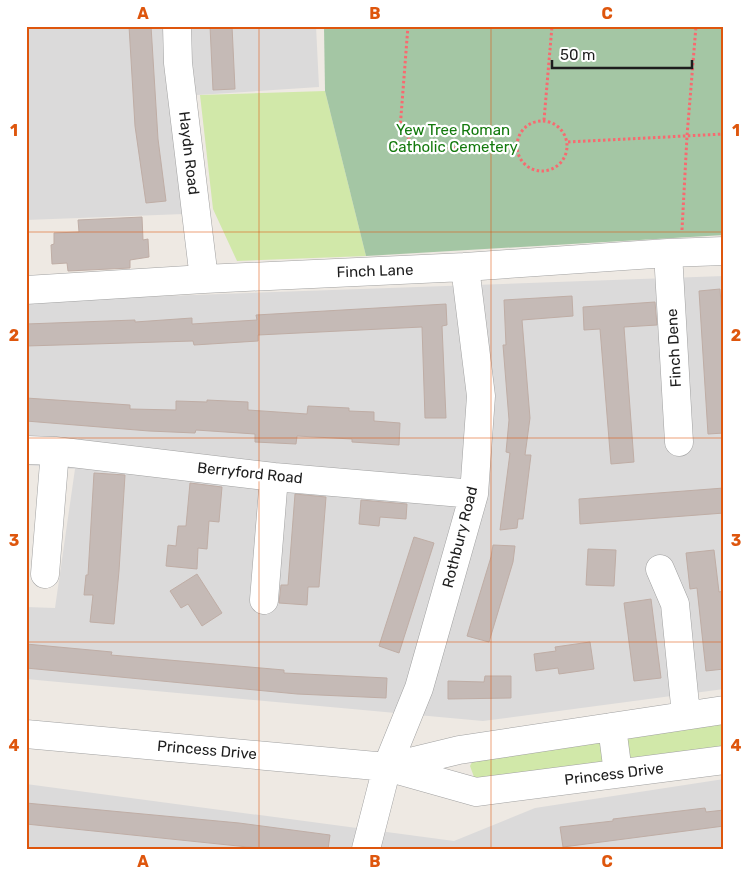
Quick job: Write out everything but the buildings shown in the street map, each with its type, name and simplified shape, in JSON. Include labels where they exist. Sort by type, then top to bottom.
[{"type":"street","name":"Haydn Road","points":[[177,26],[178,63],[204,279]]},
{"type":"street","name":"Finch Lane","points":[[26,290],[204,279],[465,268],[724,251]]},
{"type":"street","name":"Finch Dene","points":[[675,253],[679,442]]},
{"type":"street","name":"Rothbury Road","points":[[366,849],[387,767],[419,688],[474,494],[481,396],[465,268]]},
{"type":"street","name":"Berryford Road","points":[[26,450],[55,451],[274,477],[474,494]]},
{"type":"street","points":[[46,574],[55,451]]},
{"type":"street","points":[[264,600],[274,477]]},
{"type":"street","points":[[660,569],[675,604],[686,715]]},
{"type":"street","name":"Princess Drive","points":[[387,767],[459,750],[724,710]]},
{"type":"street","points":[[612,726],[618,773]]},
{"type":"street","name":"Princess Drive","points":[[26,734],[387,767],[476,792],[724,760]]},
{"type":"path","points":[[408,26],[400,129],[409,140],[418,149],[517,147]]},
{"type":"path","points":[[544,120],[552,26]]},
{"type":"path","points":[[675,253],[696,26]]},
{"type":"path","points":[[544,120],[556,124],[562,129],[568,142],[567,155],[562,162],[552,170],[543,172],[532,169],[525,164],[519,156],[517,147],[519,135],[524,128],[535,121],[544,120]]},
{"type":"path","points":[[568,142],[724,134]]},
{"type":"shaded area","points":[[26,26],[316,26],[319,87],[197,95],[169,79],[184,214],[26,220]]},
{"type":"shaded area","points":[[724,276],[724,689],[483,721],[26,679],[26,607],[55,608],[75,469],[26,465],[26,301]]},
{"type":"shaded area","points":[[724,779],[724,849],[26,849],[26,784],[454,841],[535,808]]},
{"type":"green space","name":"Yew Tree Roman Catholic Cemetery","points":[[324,26],[724,26],[724,235],[366,256],[325,91]]},
{"type":"green space","points":[[325,91],[366,256],[237,261],[213,209],[200,95]]},
{"type":"green space","points":[[724,721],[724,751],[484,782],[474,777],[470,766],[474,758]]}]
